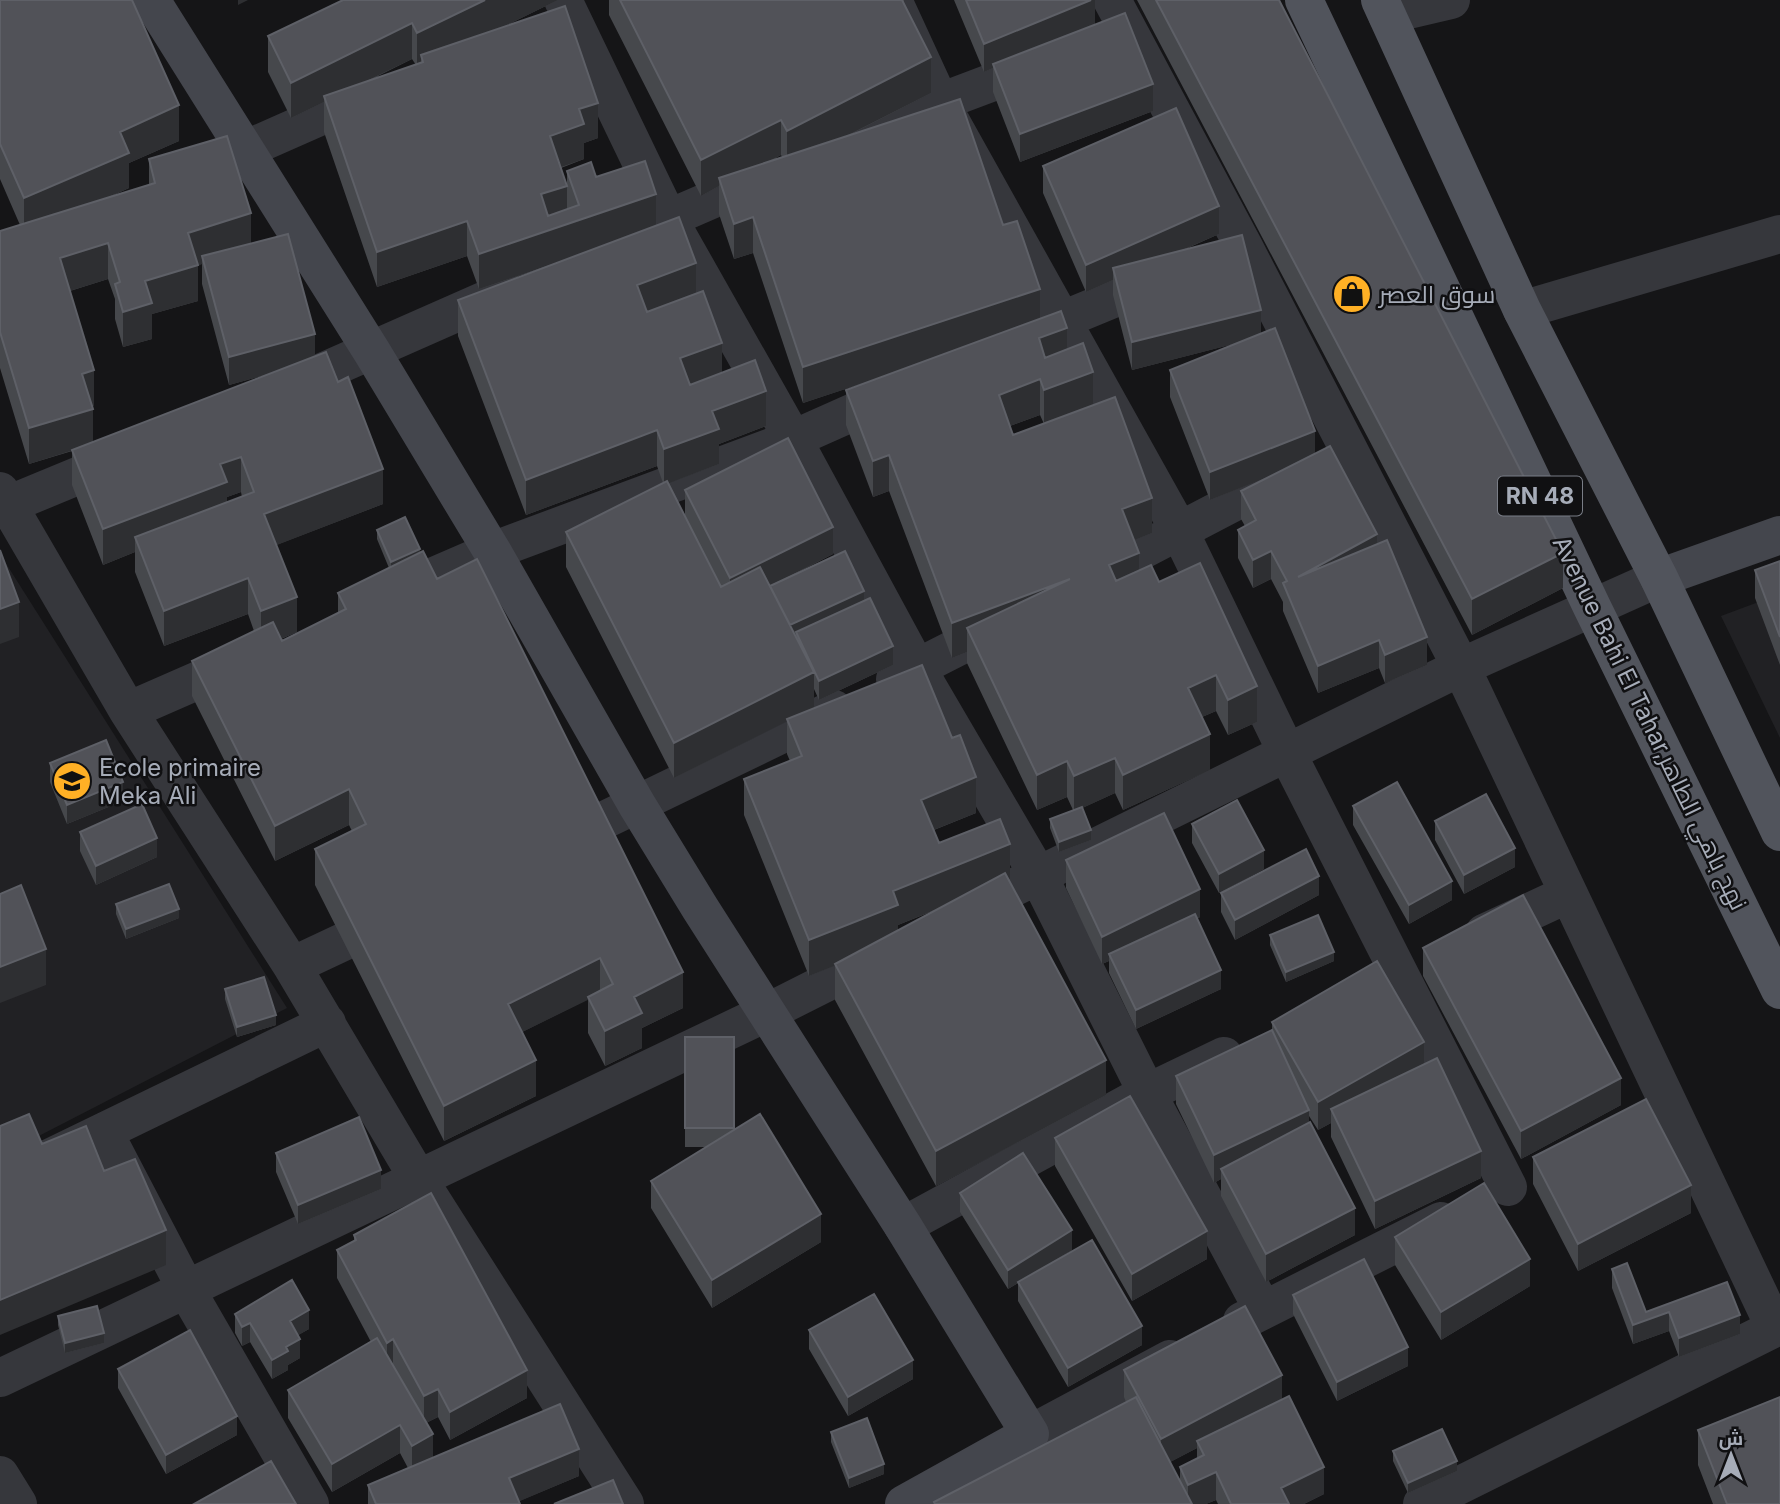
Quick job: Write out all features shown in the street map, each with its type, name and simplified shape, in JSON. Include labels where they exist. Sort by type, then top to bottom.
[{"type":"main road","name":"Avenue Bahi El Tahar,نهج باهي الطاهر","points":[[1304,0],[1592,607],[1780,990]]},
{"type":"main road","name":"RN 48","points":[[1383,8],[1522,310],[1659,578],[1780,832]]},
{"type":"street","points":[[151,0],[372,352],[492,551],[637,805],[903,1226],[1030,1434]]},
{"type":"street","points":[[893,0],[940,102],[1179,530],[1287,753],[1386,979],[1521,1181],[1263,1310],[904,1504]]},
{"type":"street","points":[[1383,8],[1451,0]]},
{"type":"street","points":[[530,23],[570,2],[668,218],[793,439],[917,668],[1038,875],[1147,1093],[1263,1310]]},
{"type":"street","points":[[619,240],[940,102],[1086,48],[1121,16],[1218,257],[1345,445],[1461,667],[1568,894],[1656,1112],[1775,1328],[1422,1504]]},
{"type":"street","points":[[180,178],[405,78]]},
{"type":"street","points":[[1522,310],[1780,234]]},
{"type":"street","points":[[1001,346],[1218,257]]},
{"type":"street","points":[[259,400],[532,280]]},
{"type":"street","points":[[354,611],[492,551],[793,439],[928,379]]},
{"type":"street","points":[[158,442],[3,501],[128,710],[327,1023],[419,1180],[625,1504]]},
{"type":"street","points":[[1060,593],[1345,445]]},
{"type":"street","points":[[0,1378],[766,1013],[1038,875],[1461,667],[1659,578],[1780,535]]},
{"type":"street","points":[[526,857],[917,668],[1024,612]]},
{"type":"street","points":[[128,710],[266,650]]},
{"type":"street","points":[[1386,979],[1568,894]]},
{"type":"street","points":[[292,966],[428,903]]},
{"type":"street","points":[[0,1182],[327,1023]]},
{"type":"street","points":[[903,1226],[1147,1093],[1261,1039]]},
{"type":"street","points":[[104,1132],[186,1289],[310,1504]]},
{"type":"street","points":[[0,1475],[18,1504]]},
{"type":"shaded area","name":"Ecole primaire Meka Ali","points":[[0,554],[287,1008],[0,1156]]},
{"type":"shaded area","points":[[1780,594],[1780,738],[1721,616]]},
{"type":"building","points":[[0,0],[132,0],[179,105],[120,132],[129,153],[24,198],[0,144]]},
{"type":"building","points":[[343,0],[485,0],[417,33],[412,23],[291,83],[268,36]]},
{"type":"building","points":[[620,0],[902,0],[931,57],[787,131],[781,120],[701,160]]},
{"type":"building","points":[[966,0],[1091,0],[984,44]]},
{"type":"building","name":"سوق العصر","points":[[1156,0],[1279,0],[1563,553],[1472,599]]},
{"type":"building","points":[[565,6],[598,103],[579,109],[584,124],[550,136],[567,186],[541,194],[548,216],[579,205],[567,171],[591,162],[596,177],[645,161],[656,194],[479,254],[467,221],[377,252],[324,96],[423,62],[421,55]]},
{"type":"building","points":[[1125,13],[1153,84],[1020,134],[993,64]]},
{"type":"building","points":[[960,99],[1003,225],[1017,221],[1040,289],[803,367],[753,217],[734,224],[719,178]]},
{"type":"building","points":[[1176,108],[1219,206],[1086,265],[1043,166]]},
{"type":"building","points":[[227,136],[251,213],[188,233],[198,265],[145,281],[152,303],[123,312],[115,284],[120,282],[108,243],[60,258],[94,370],[82,374],[93,409],[29,428],[0,332],[0,231],[155,183],[149,159]]},
{"type":"building","points":[[679,217],[696,263],[637,285],[647,312],[703,291],[722,343],[680,358],[690,385],[755,360],[766,391],[712,411],[719,429],[664,449],[657,430],[526,480],[458,300]]},
{"type":"building","points":[[288,234],[315,334],[229,357],[202,256]]},
{"type":"building","points":[[1242,235],[1261,310],[1132,342],[1113,268]]},
{"type":"building","points":[[1061,311],[1067,328],[1039,338],[1045,358],[1083,343],[1093,372],[1044,390],[1040,379],[999,395],[1013,435],[1115,397],[1152,498],[1122,509],[1139,553],[1109,565],[1116,581],[1151,565],[1159,582],[1200,563],[1257,686],[1228,700],[1216,675],[1188,688],[1210,734],[1123,775],[1115,758],[1074,776],[1067,761],[1037,775],[967,628],[1070,579],[952,623],[889,455],[873,461],[846,390]]},
{"type":"building","points":[[1275,328],[1315,431],[1210,472],[1170,370]]},
{"type":"building","points":[[326,352],[338,382],[348,377],[383,469],[264,514],[297,597],[261,611],[248,578],[164,611],[135,537],[254,492],[241,457],[220,464],[227,482],[103,529],[72,450]]},
{"type":"building","points":[[788,438],[833,527],[730,578],[685,490]]},
{"type":"building","points":[[1330,446],[1377,534],[1298,577],[1387,540],[1427,637],[1385,655],[1379,640],[1318,666],[1283,583],[1287,581],[1271,551],[1253,560],[1238,530],[1256,520],[1241,491]]},
{"type":"building","points":[[667,481],[721,587],[760,567],[814,672],[674,743],[566,532]]},
{"type":"building","points":[[405,517],[420,549],[391,562],[377,530]]},
{"type":"building","points":[[0,550],[19,602],[0,609]]},
{"type":"building","points":[[423,551],[437,579],[477,559],[683,972],[634,997],[642,1013],[605,1031],[588,997],[613,984],[600,958],[508,1004],[536,1060],[444,1106],[315,849],[366,824],[349,789],[275,826],[192,661],[273,622],[282,641],[346,609],[338,593]]},
{"type":"building","points":[[845,551],[864,591],[790,625],[770,586]]},
{"type":"building","points":[[1780,561],[1780,637],[1755,570]]},
{"type":"building","points":[[870,598],[893,646],[819,681],[796,632]]},
{"type":"building","points":[[922,665],[952,738],[960,735],[976,777],[921,800],[939,843],[1000,819],[1010,844],[893,891],[898,905],[809,940],[744,779],[802,756],[787,719]]},
{"type":"building","points":[[106,740],[123,782],[67,805],[50,763]]},
{"type":"building","points":[[1397,782],[1452,881],[1409,905],[1353,806]]},
{"type":"building","points":[[1486,794],[1515,848],[1464,875],[1435,821]]},
{"type":"building","points":[[1237,800],[1264,850],[1219,874],[1192,824]]},
{"type":"building","points":[[142,804],[157,838],[96,866],[80,832]]},
{"type":"building","points":[[1082,807],[1091,830],[1059,842],[1050,819]]},
{"type":"building","points":[[1164,813],[1200,889],[1102,937],[1066,860]]},
{"type":"building","points":[[1306,849],[1319,876],[1235,920],[1221,893]]},
{"type":"building","points":[[1005,873],[1106,1060],[936,1151],[835,964]]},
{"type":"building","points":[[169,884],[179,909],[126,929],[116,904]]},
{"type":"building","points":[[21,885],[46,949],[0,967],[0,894]]},
{"type":"building","points":[[1523,895],[1621,1078],[1521,1131],[1423,948]]},
{"type":"building","points":[[1195,914],[1221,970],[1136,1010],[1109,954]]},
{"type":"building","points":[[1318,915],[1334,952],[1286,972],[1270,935]]},
{"type":"building","points":[[1377,961],[1424,1042],[1318,1102],[1272,1022]]},
{"type":"building","points":[[264,977],[276,1015],[237,1027],[225,989]]},
{"type":"building","points":[[1272,1030],[1309,1110],[1214,1155],[1176,1076]]},
{"type":"building","points":[[685,1037],[734,1037],[734,1128],[685,1128]]},
{"type":"building","points":[[1437,1058],[1481,1151],[1375,1201],[1331,1109]]},
{"type":"building","points":[[1130,1096],[1207,1231],[1132,1274],[1055,1138]]},
{"type":"building","points":[[1646,1099],[1691,1185],[1578,1244],[1533,1157]]},
{"type":"building","points":[[29,1114],[42,1144],[86,1126],[104,1171],[135,1159],[166,1230],[0,1300],[0,1126]]},
{"type":"building","points":[[760,1114],[821,1214],[712,1280],[651,1181]]},
{"type":"building","points":[[359,1117],[381,1170],[298,1205],[276,1153]]},
{"type":"building","points":[[1310,1122],[1355,1208],[1266,1254],[1221,1169]]},
{"type":"building","points":[[1023,1153],[1072,1230],[1008,1270],[960,1193]]},
{"type":"building","points":[[1484,1183],[1530,1259],[1441,1312],[1395,1237]]},
{"type":"building","points":[[431,1193],[527,1370],[450,1412],[438,1389],[424,1396],[393,1339],[387,1343],[337,1250],[356,1240],[354,1235]]},
{"type":"building","points":[[1092,1240],[1142,1326],[1068,1368],[1018,1282]]},
{"type":"building","points":[[1364,1259],[1408,1347],[1337,1382],[1293,1295]]},
{"type":"building","points":[[1627,1263],[1646,1312],[1727,1282],[1740,1315],[1679,1338],[1669,1312],[1633,1325],[1612,1269]]},
{"type":"building","points":[[292,1280],[309,1310],[290,1321],[300,1339],[286,1347],[288,1351],[272,1360],[250,1323],[242,1327],[235,1314]]},
{"type":"building","points":[[874,1294],[913,1360],[848,1397],[809,1330]]},
{"type":"building","points":[[97,1306],[104,1333],[65,1343],[58,1316]]},
{"type":"building","points":[[1245,1306],[1282,1375],[1161,1439],[1124,1370]]},
{"type":"building","points":[[190,1330],[237,1416],[166,1455],[118,1369]]},
{"type":"building","points":[[377,1338],[433,1434],[412,1446],[400,1425],[332,1464],[288,1390]]},
{"type":"building","points":[[1289,1396],[1324,1467],[1281,1488],[1289,1504],[1231,1504],[1216,1472],[1188,1485],[1180,1467],[1204,1455],[1197,1441]]},
{"type":"building","points":[[1136,1397],[1192,1504],[935,1504],[934,1502]]},
{"type":"building","points":[[1780,1397],[1780,1504],[1727,1504],[1698,1430]]},
{"type":"building","points":[[560,1404],[579,1449],[509,1478],[520,1504],[376,1504],[368,1485]]},
{"type":"building","points":[[867,1418],[884,1464],[849,1478],[831,1432]]},
{"type":"building","points":[[1442,1429],[1457,1461],[1408,1483],[1393,1451]]},
{"type":"building","points":[[271,1461],[296,1504],[194,1504]]},
{"type":"building","points":[[613,1480],[623,1504],[554,1504]]},
{"type":"place","name":"سوق العصر","points":[[1352,294]]},
{"type":"place","name":"Ecole primaire Meka Ali","points":[[72,781]]}]
